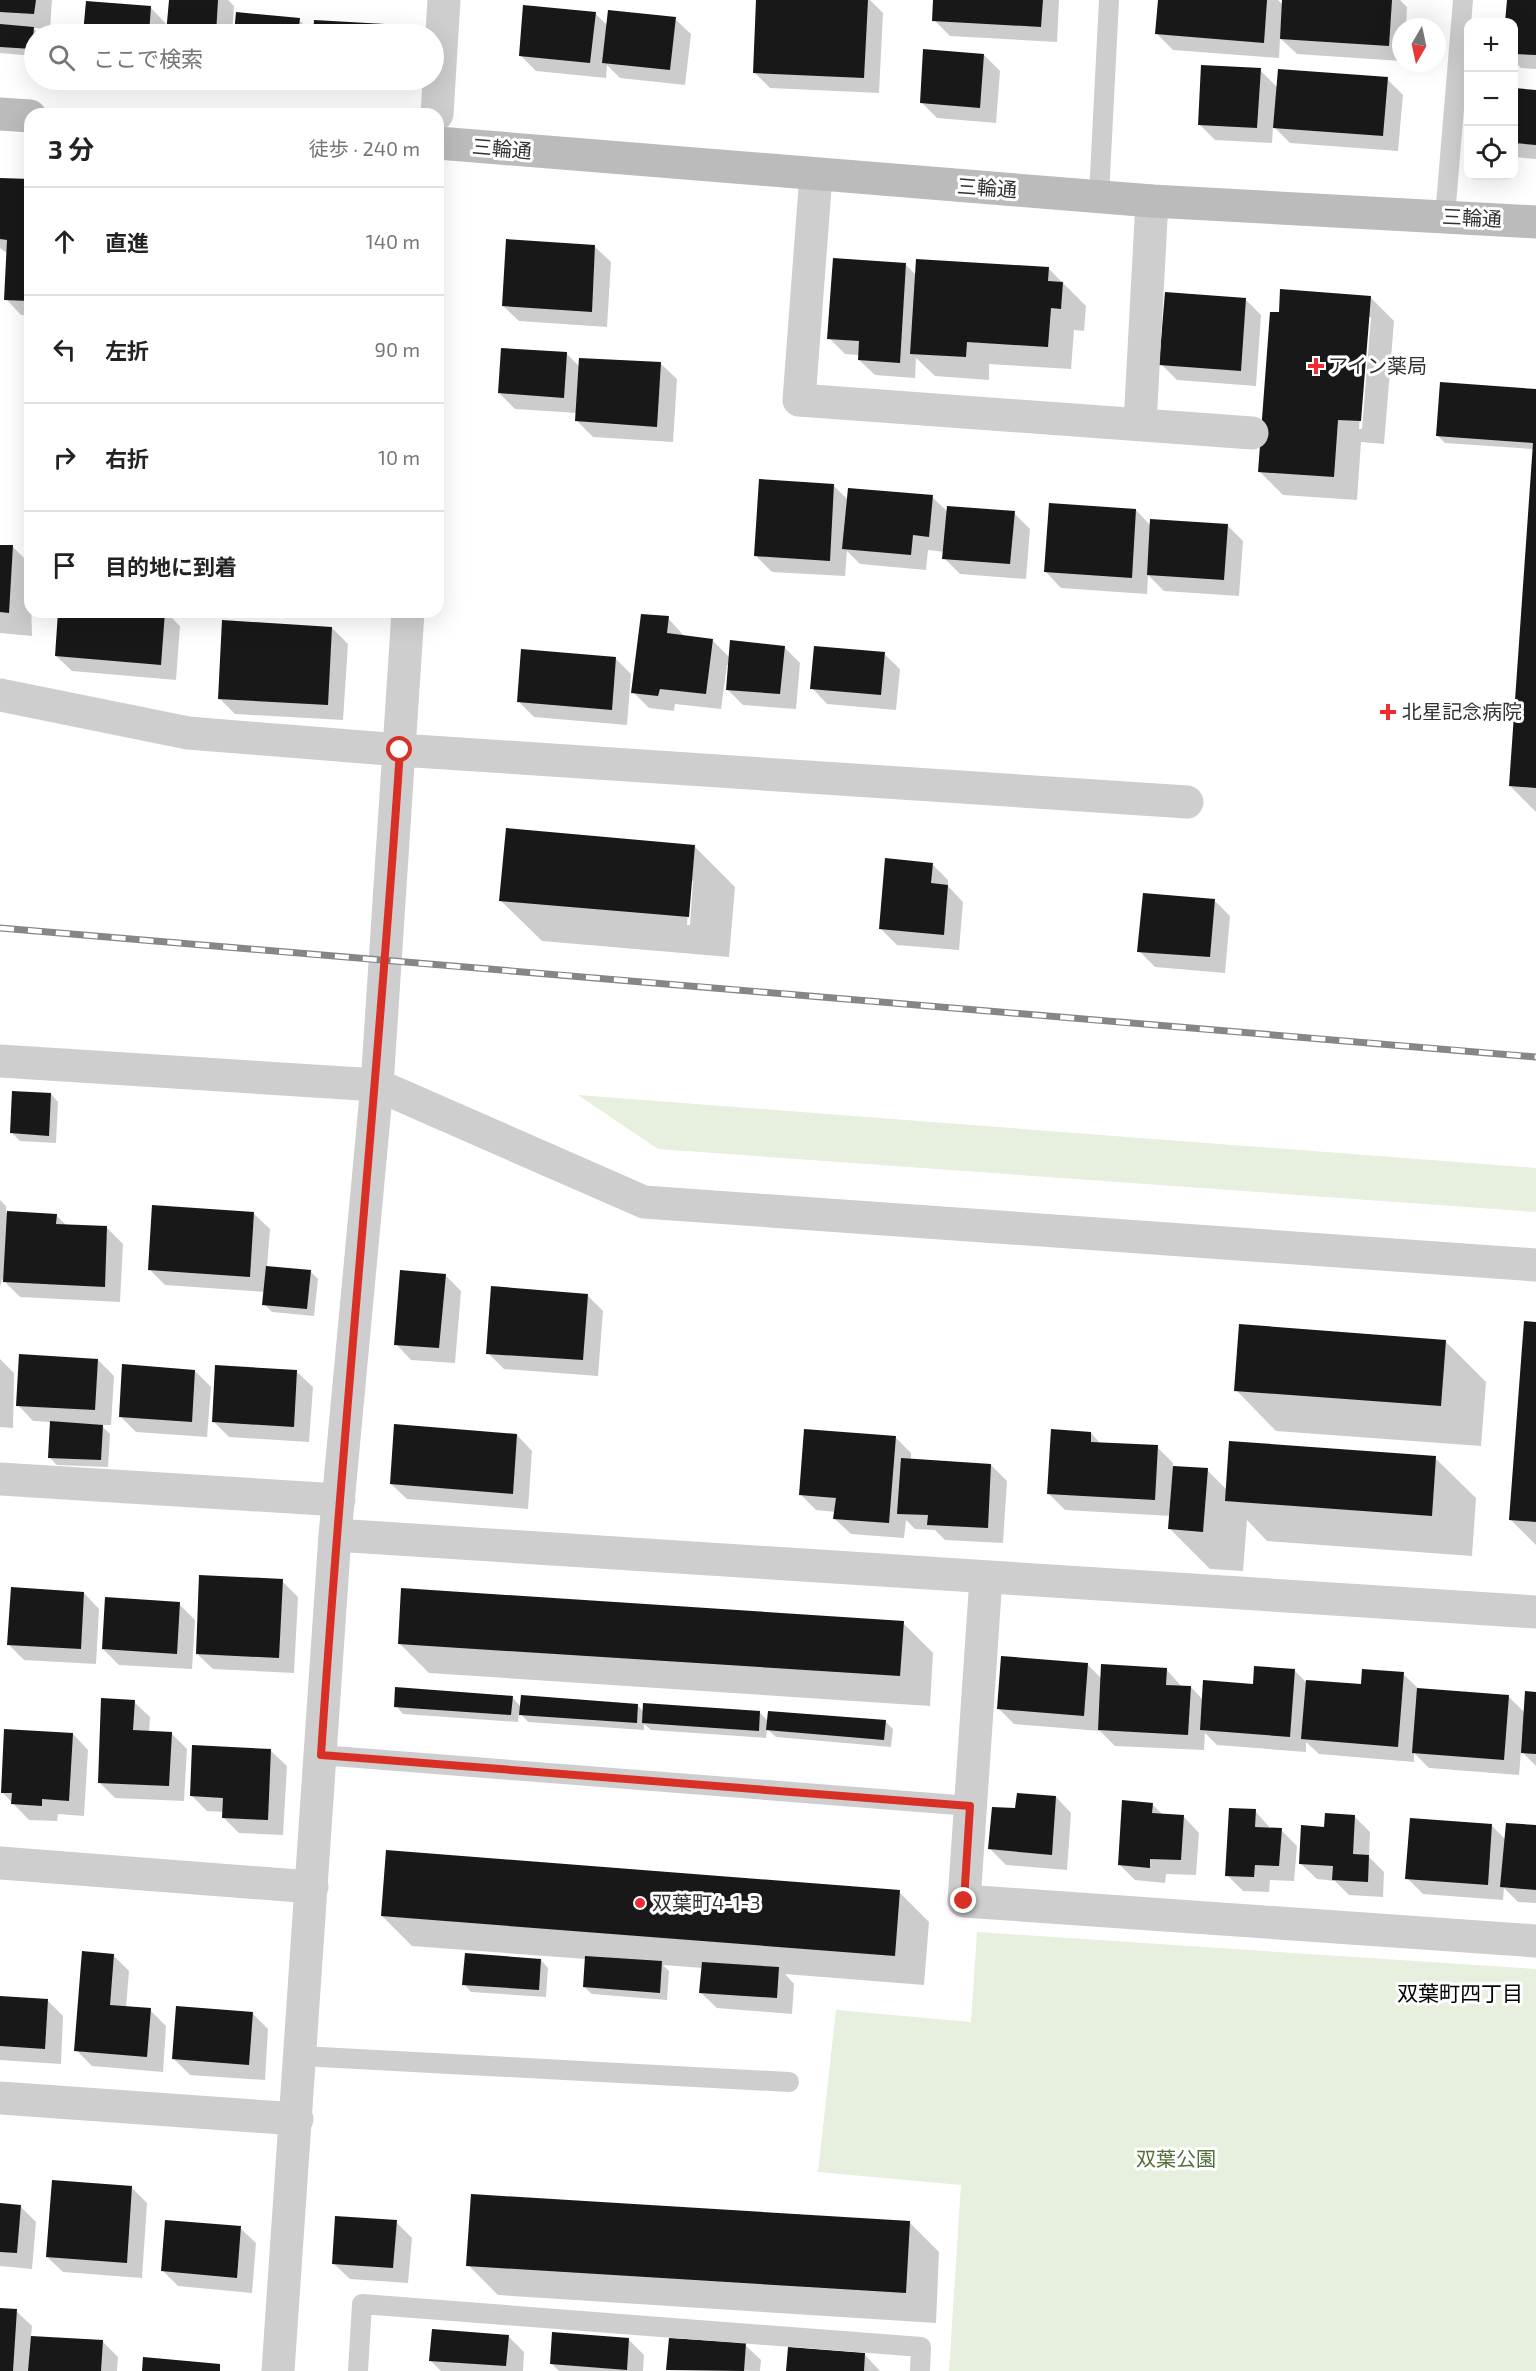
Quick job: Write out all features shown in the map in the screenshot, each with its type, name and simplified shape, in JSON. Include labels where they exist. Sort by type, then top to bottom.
[{"type":"street","points":[[443,24],[444,0]]},
{"type":"street","points":[[437,108],[438,90]]},
{"type":"street","points":[[0,114],[24,116]]},
{"type":"street","name":"三輪通","points":[[444,144],[1152,201],[1536,222]]},
{"type":"street","points":[[816,175],[798,399],[1252,433]]},
{"type":"street","points":[[1140,424],[1152,201]]},
{"type":"street","points":[[279,2371],[335,1535],[377,1085],[408,618]]},
{"type":"street","points":[[0,695],[188,733],[400,750],[1186,802]]},
{"type":"street","points":[[0,1060],[377,1085],[644,1202],[1536,1265]]},
{"type":"street","points":[[0,1479],[339,1500]]},
{"type":"street","points":[[335,1535],[1536,1612]]},
{"type":"street","points":[[986,1578],[964,1901],[1536,1941]]},
{"type":"street","points":[[0,1863],[312,1887]]},
{"type":"street","points":[[0,2098],[297,2119]]},
{"type":"lane","points":[[1099,196],[1109,0]]},
{"type":"lane","points":[[1445,217],[1463,0]]},
{"type":"lane","points":[[321,1755],[970,1806]]},
{"type":"lane","points":[[301,2055],[789,2082]]},
{"type":"lane","points":[[358,2371],[362,2304],[921,2347],[920,2371]]},
{"type":"green space","points":[[578,1095],[1536,1168],[1536,1212],[658,1149]]},
{"type":"green space","name":"双葉公園","points":[[977,1932],[1536,1969],[1536,2371],[949,2371],[961,2185],[818,2172],[836,2010],[971,2022]]},
{"type":"building","points":[[0,0],[36,0],[34,14],[0,12]]},
{"type":"building","points":[[169,0],[218,0],[217,24],[167,24]]},
{"type":"building","points":[[756,0],[868,0],[864,78],[753,73]]},
{"type":"building","points":[[933,0],[1043,0],[1041,27],[932,21]]},
{"type":"building","points":[[1158,0],[1267,0],[1264,43],[1155,34]]},
{"type":"building","points":[[1282,0],[1392,0],[1389,46],[1280,39]]},
{"type":"building","points":[[1507,0],[1536,0],[1536,55],[1518,54],[1518,18],[1505,18]]},
{"type":"building","points":[[86,1],[151,6],[150,24],[84,24]]},
{"type":"building","points":[[523,5],[596,12],[590,63],[519,56]]},
{"type":"building","points":[[608,10],[676,17],[670,70],[602,63]]},
{"type":"building","points":[[236,12],[300,18],[299,24],[235,24]]},
{"type":"building","points":[[314,20],[385,24],[314,24]]},
{"type":"building","points":[[0,24],[24,26],[24,48],[0,47]]},
{"type":"building","points":[[923,49],[984,54],[980,108],[920,103]]},
{"type":"building","points":[[1201,65],[1261,68],[1257,128],[1198,125]]},
{"type":"building","points":[[1278,69],[1388,77],[1383,136],[1273,128]]},
{"type":"building","points":[[1518,88],[1536,90],[1536,145],[1518,143]]},
{"type":"building","points":[[0,178],[24,179],[24,301],[4,300],[7,240],[0,239]]},
{"type":"building","points":[[506,239],[595,245],[592,312],[502,306]]},
{"type":"building","points":[[833,258],[906,263],[900,363],[858,360],[859,341],[827,339]]},
{"type":"building","points":[[916,259],[1049,267],[1048,281],[1063,282],[1061,309],[1051,308],[1048,347],[967,342],[966,357],[910,354]]},
{"type":"building","name":"アイン薬局","points":[[1280,289],[1371,296],[1361,421],[1338,420],[1334,477],[1258,472],[1270,312],[1279,312]]},
{"type":"building","points":[[1165,292],[1246,298],[1241,371],[1159,365]]},
{"type":"building","points":[[501,348],[567,352],[564,398],[498,393]]},
{"type":"building","points":[[579,358],[661,362],[657,427],[575,421]]},
{"type":"building","points":[[1440,382],[1536,389],[1536,788],[1509,786],[1533,443],[1436,436]]},
{"type":"building","points":[[759,479],[834,484],[830,561],[754,556]]},
{"type":"building","points":[[848,488],[933,495],[929,537],[913,535],[911,555],[842,549]]},
{"type":"building","points":[[1049,503],[1136,509],[1132,578],[1044,572]]},
{"type":"building","points":[[947,506],[1015,511],[1010,564],[942,559]]},
{"type":"building","points":[[1150,519],[1228,524],[1224,580],[1147,575]]},
{"type":"building","points":[[0,545],[13,545],[9,613],[0,612]]},
{"type":"building","points":[[641,614],[669,616],[667,633],[713,639],[706,694],[660,689],[658,696],[631,693]]},
{"type":"building","points":[[58,618],[165,618],[161,665],[55,656]]},
{"type":"building","points":[[222,620],[332,627],[328,705],[218,699]]},
{"type":"building","points":[[730,640],[785,646],[780,694],[726,690]]},
{"type":"building","points":[[814,646],[885,652],[881,695],[810,689]]},
{"type":"building","points":[[521,649],[616,657],[612,710],[517,702]]},
{"type":"building","points":[[506,828],[695,845],[689,917],[499,901]]},
{"type":"building","points":[[885,858],[933,863],[931,883],[948,885],[944,935],[879,929]]},
{"type":"building","points":[[1143,893],[1215,899],[1210,957],[1137,952]]},
{"type":"building","points":[[12,1091],[51,1093],[49,1136],[10,1133]]},
{"type":"building","points":[[152,1205],[254,1212],[250,1277],[148,1270]]},
{"type":"building","points":[[7,1211],[57,1214],[56,1224],[107,1226],[105,1287],[3,1282]]},
{"type":"building","points":[[266,1266],[311,1270],[307,1309],[262,1305]]},
{"type":"building","points":[[400,1270],[446,1274],[439,1348],[394,1345]]},
{"type":"building","points":[[491,1286],[588,1294],[583,1360],[486,1354]]},
{"type":"building","points":[[1524,1321],[1536,1322],[1536,1522],[1509,1520]]},
{"type":"building","points":[[1239,1324],[1446,1340],[1441,1406],[1234,1391]]},
{"type":"building","points":[[19,1354],[98,1359],[95,1410],[16,1406]]},
{"type":"building","points":[[122,1364],[195,1370],[192,1422],[119,1417]]},
{"type":"building","points":[[215,1365],[297,1370],[294,1427],[212,1422]]},
{"type":"building","points":[[50,1421],[103,1425],[101,1460],[48,1458]]},
{"type":"building","points":[[394,1424],[517,1434],[513,1494],[390,1484]]},
{"type":"building","points":[[804,1429],[896,1436],[889,1523],[833,1519],[836,1498],[799,1495]]},
{"type":"building","points":[[1051,1429],[1091,1432],[1091,1442],[1158,1445],[1155,1500],[1047,1494]]},
{"type":"building","points":[[1229,1441],[1436,1456],[1432,1516],[1225,1501]]},
{"type":"building","points":[[901,1458],[991,1464],[988,1528],[927,1525],[928,1515],[897,1514]]},
{"type":"building","points":[[1173,1466],[1208,1468],[1203,1532],[1168,1529]]},
{"type":"building","points":[[199,1575],[283,1579],[279,1658],[196,1654]]},
{"type":"building","points":[[11,1587],[84,1592],[81,1649],[7,1645]]},
{"type":"building","points":[[401,1588],[904,1621],[900,1676],[398,1644]]},
{"type":"building","points":[[105,1597],[180,1602],[177,1654],[102,1649]]},
{"type":"building","points":[[1001,1656],[1088,1663],[1084,1716],[997,1709]]},
{"type":"building","points":[[1101,1664],[1167,1668],[1166,1685],[1191,1686],[1188,1735],[1098,1730]]},
{"type":"building","points":[[1254,1666],[1295,1669],[1290,1737],[1200,1730],[1203,1680],[1253,1684]]},
{"type":"building","points":[[1362,1669],[1404,1672],[1398,1747],[1301,1739],[1306,1680],[1361,1684]]},
{"type":"building","points":[[395,1687],[513,1696],[511,1715],[394,1707]]},
{"type":"building","points":[[1417,1688],[1509,1695],[1504,1760],[1412,1753]]},
{"type":"building","points":[[1525,1691],[1536,1692],[1536,1754],[1521,1753]]},
{"type":"building","points":[[521,1695],[638,1704],[637,1723],[519,1715]]},
{"type":"building","points":[[101,1698],[135,1700],[133,1730],[172,1732],[169,1786],[98,1783]]},
{"type":"building","points":[[643,1703],[760,1711],[759,1731],[642,1723]]},
{"type":"building","points":[[768,1711],[886,1720],[884,1740],[766,1730]]},
{"type":"building","points":[[4,1729],[73,1733],[69,1801],[42,1799],[42,1806],[11,1804],[12,1793],[1,1793]]},
{"type":"building","points":[[192,1745],[271,1749],[268,1820],[222,1818],[223,1798],[190,1796]]},
{"type":"building","points":[[1017,1793],[1056,1796],[1052,1855],[988,1849],[992,1807],[1015,1808]]},
{"type":"building","points":[[1122,1800],[1153,1803],[1152,1813],[1184,1815],[1181,1860],[1150,1859],[1150,1868],[1118,1865]]},
{"type":"building","points":[[1229,1808],[1256,1809],[1255,1827],[1282,1828],[1279,1866],[1255,1865],[1254,1877],[1225,1876]]},
{"type":"building","points":[[1325,1813],[1355,1815],[1353,1854],[1369,1855],[1368,1882],[1332,1880],[1333,1866],[1299,1864],[1301,1825],[1324,1827]]},
{"type":"building","points":[[1410,1818],[1492,1824],[1488,1885],[1405,1879]]},
{"type":"building","points":[[1506,1823],[1536,1825],[1536,1890],[1500,1887]]},
{"type":"building","name":"双葉町4-1-3","points":[[386,1850],[900,1890],[895,1956],[381,1916]]},
{"type":"building","points":[[82,1951],[114,1954],[110,2005],[151,2008],[147,2057],[74,2051]]},
{"type":"building","points":[[465,1953],[541,1959],[539,1990],[462,1985]]},
{"type":"building","points":[[585,1956],[662,1961],[660,1993],[583,1987]]},
{"type":"building","points":[[702,1962],[779,1967],[777,1998],[699,1993]]},
{"type":"building","points":[[0,1996],[48,1999],[45,2049],[0,2046]]},
{"type":"building","points":[[176,2006],[253,2012],[249,2065],[172,2059]]},
{"type":"building","points":[[52,2180],[132,2186],[127,2263],[46,2257]]},
{"type":"building","points":[[471,2194],[910,2221],[906,2293],[466,2266]]},
{"type":"building","points":[[0,2203],[21,2205],[17,2253],[0,2252]]},
{"type":"building","points":[[335,2216],[397,2220],[393,2268],[332,2264]]},
{"type":"building","points":[[165,2220],[241,2226],[237,2278],[161,2271]]},
{"type":"building","points":[[0,2308],[17,2309],[13,2371],[0,2371]]},
{"type":"building","points":[[432,2329],[509,2335],[506,2366],[429,2361]]},
{"type":"building","points":[[552,2332],[629,2338],[627,2370],[550,2364]]},
{"type":"building","points":[[31,2336],[103,2340],[101,2371],[28,2371]]},
{"type":"building","points":[[669,2338],[746,2343],[744,2371],[666,2370]]},
{"type":"building","points":[[788,2347],[865,2353],[864,2371],[786,2371]]},
{"type":"building","points":[[143,2357],[220,2364],[220,2371],[142,2371]]},
{"type":"railway","points":[[0,928],[1536,1057]]},
{"type":"place","name":"アイン薬局","points":[[1316,366]]},
{"type":"place","name":"北星記念病院","points":[[1388,712]]},
{"type":"place","name":"双葉町4-1-3","points":[[640,1903]]},
{"type":"district","name":"双葉町四丁目","points":[[1460,1994]]},
{"type":"route","points":[[400,750],[377,1085],[335,1535],[321,1755],[970,1806],[964,1901]]}]
